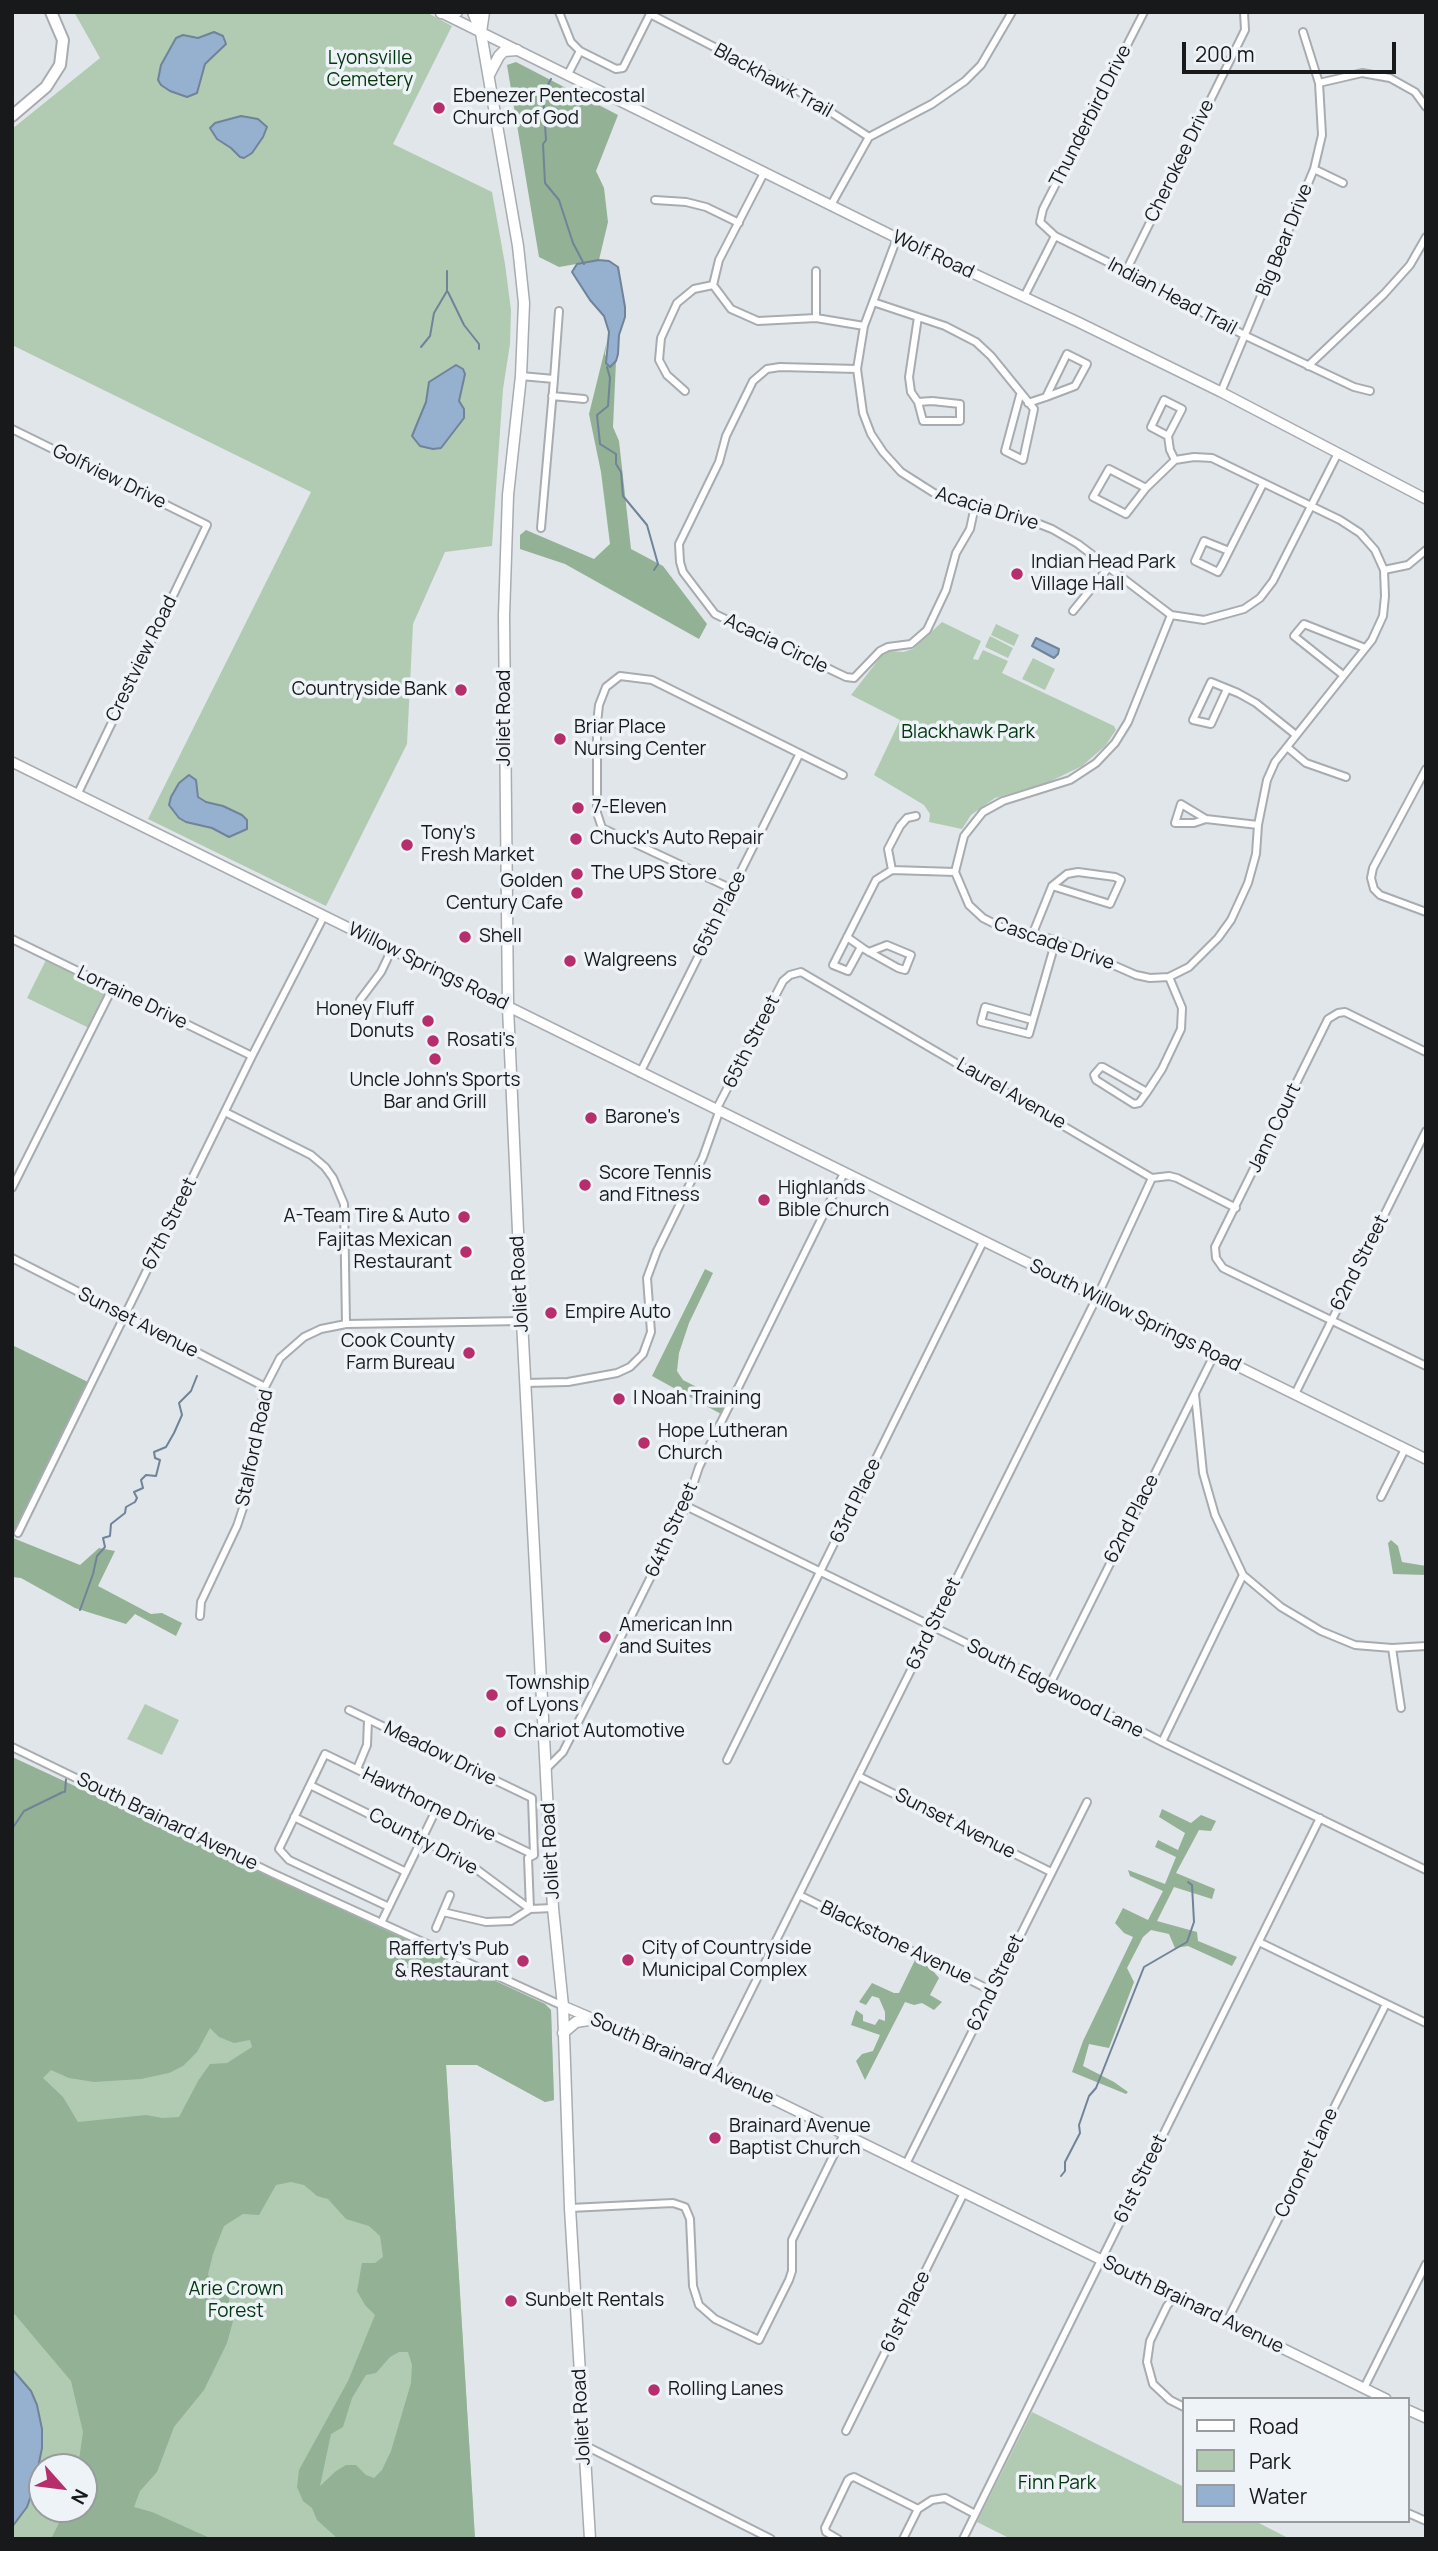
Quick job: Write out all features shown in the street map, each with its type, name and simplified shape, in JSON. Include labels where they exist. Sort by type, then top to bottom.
[{"type":"highway","points":[[12,116],[46,87],[60,65],[63,40],[58,23],[51,12]]},
{"type":"main road","points":[[441,13],[457,12]]},
{"type":"main road","name":"Joliet Road","points":[[473,12],[481,33],[489,75],[518,246],[524,303],[521,376],[508,495],[504,616],[508,1007],[525,1383],[554,1908],[563,2006],[570,2208],[590,2539]]},
{"type":"main road","name":"Joliet Road","points":[[481,33],[484,12]]},
{"type":"main road","points":[[489,75],[504,51],[517,50]]},
{"type":"main road","points":[[563,2033],[576,2022],[594,2019]]},
{"type":"street","points":[[559,12],[570,42],[580,51],[616,69],[623,68],[651,13]]},
{"type":"street","points":[[831,205],[869,137],[932,104],[965,81],[981,65],[1012,12]]},
{"type":"street","name":"Thunderbird Drive","points":[[1040,222],[1043,209],[1144,12]]},
{"type":"street","name":"Cherokee Drive","points":[[1126,271],[1245,30],[1244,12]]},
{"type":"street","name":"Wolf Road","points":[[441,13],[897,238],[1221,392],[1426,499]]},
{"type":"street","name":"Blackhawk Trail","points":[[651,13],[792,87],[869,137]]},
{"type":"street","name":"Big Bear Drive","points":[[1221,392],[1314,169],[1322,135],[1319,83],[1303,32]]},
{"type":"street","points":[[568,74],[580,51]]},
{"type":"street","points":[[1319,83],[1362,73],[1390,78],[1415,92],[1426,107]]},
{"type":"street","points":[[1314,169],[1343,183]]},
{"type":"street","points":[[713,285],[719,260],[764,173]]},
{"type":"street","points":[[655,200],[686,202],[706,207],[739,223]]},
{"type":"street","name":"Indian Head Trail","points":[[1040,222],[1055,236],[1246,336],[1354,387],[1370,391]]},
{"type":"street","points":[[1024,297],[1055,236]]},
{"type":"street","points":[[1308,366],[1384,294],[1410,265],[1426,237]]},
{"type":"street","name":"Acacia Drive","points":[[897,238],[864,326],[857,369],[863,413],[877,443],[891,463],[927,490],[975,506],[1011,513],[1052,529],[1110,567],[1171,615]]},
{"type":"street","points":[[816,271],[816,318]]},
{"type":"street","points":[[713,285],[731,309],[758,321],[816,318],[864,326]]},
{"type":"street","points":[[685,391],[667,375],[659,360],[661,338],[677,303],[694,289],[713,285]]},
{"type":"street","points":[[873,302],[945,326],[976,342],[1008,375],[1020,395],[1034,409],[1023,460],[1004,452],[1020,395]]},
{"type":"street","points":[[541,528],[559,311]]},
{"type":"street","points":[[918,317],[909,377],[911,392],[918,402],[923,421],[960,421],[960,404],[918,402]]},
{"type":"street","points":[[1028,403],[1046,397],[1075,386],[1087,364],[1067,354],[1046,397]]},
{"type":"street","name":"Acacia Circle","points":[[857,369],[772,368],[761,372],[753,381],[726,436],[719,462],[679,544],[683,572],[715,614],[846,677],[854,678],[884,649],[911,644],[927,631],[946,590],[956,553],[970,529],[975,506]]},
{"type":"street","points":[[521,376],[554,379]]},
{"type":"street","points":[[552,396],[584,399]]},
{"type":"street","points":[[1168,436],[1151,426],[1164,400],[1182,409],[1168,436],[1175,460]]},
{"type":"street","name":"Golfview Drive","points":[[12,429],[206,524]]},
{"type":"street","points":[[861,947],[848,971],[833,965],[876,880],[892,870],[955,872],[964,836],[983,812],[1003,801],[1070,780],[1089,769],[1115,743],[1128,722],[1171,615],[1204,620],[1223,617],[1244,609],[1260,598],[1273,581],[1338,453]]},
{"type":"street","points":[[1146,488],[1109,468],[1093,497],[1126,514],[1146,488],[1175,460],[1212,458],[1340,520],[1360,533],[1375,550],[1384,570],[1385,596],[1377,630],[1275,762],[1267,780],[1258,825],[1256,854],[1248,883],[1231,919],[1218,938],[1189,967],[1169,977],[1182,1008],[1181,1029],[1162,1069],[1147,1092],[1134,1104],[1096,1080],[1094,1075],[1103,1067],[1147,1092]]},
{"type":"street","points":[[1229,551],[1204,541],[1195,561],[1218,572],[1229,551],[1263,484]]},
{"type":"street","name":"Crestview Road","points":[[78,793],[206,524]]},
{"type":"street","points":[[1384,570],[1408,565],[1426,550]]},
{"type":"street","points":[[1073,611],[1110,567]]},
{"type":"street","points":[[1343,675],[1294,636],[1304,624],[1365,648]]},
{"type":"street","points":[[732,889],[602,828],[597,813],[597,723],[599,705],[606,687],[620,676],[652,680],[843,775]]},
{"type":"street","points":[[1227,689],[1211,724],[1193,720],[1211,682],[1227,689],[1256,703],[1296,735]]},
{"type":"street","points":[[1287,747],[1306,763],[1346,777]]},
{"type":"street","name":"65th Place","points":[[640,1073],[799,755]]},
{"type":"street","name":"Willow Springs Road","points":[[12,762],[844,1173]]},
{"type":"street","points":[[1426,769],[1373,868],[1371,878],[1374,889],[1380,895],[1426,912]]},
{"type":"street","points":[[1417,789],[1426,793]]},
{"type":"street","points":[[1206,819],[1194,823],[1175,823],[1181,804],[1206,819],[1258,825]]},
{"type":"street","points":[[892,870],[888,849],[907,818],[916,816]]},
{"type":"street","name":"Cascade Drive","points":[[955,872],[969,905],[983,918],[1001,927],[1056,940],[1136,975],[1150,978],[1169,977]]},
{"type":"street","points":[[1033,933],[1052,886],[1067,874],[1078,872],[1121,880],[1110,904],[1052,886]]},
{"type":"street","name":"67th Street","points":[[18,1533],[252,1056],[324,916]]},
{"type":"street","points":[[847,937],[869,952],[905,970],[911,955],[887,945],[869,952]]},
{"type":"street","name":"Lorraine Drive","points":[[12,939],[252,1056]]},
{"type":"street","points":[[1032,1020],[985,1007],[981,1022],[1029,1034],[1056,940]]},
{"type":"street","points":[[360,1000],[381,972],[392,949]]},
{"type":"street","name":"Laurel Avenue","points":[[790,975],[801,972],[1152,1178],[1177,1178],[1236,1208]]},
{"type":"street","name":"65th Street","points":[[525,1383],[568,1382],[617,1373],[630,1367],[643,1354],[651,1332],[647,1278],[661,1242],[703,1157],[717,1111],[783,981],[790,975]]},
{"type":"street","points":[[12,1188],[112,989]]},
{"type":"street","name":"Jann Court","points":[[1331,1321],[1223,1268],[1216,1258],[1215,1247],[1328,1019],[1338,1013],[1345,1013],[1426,1052]]},
{"type":"street","points":[[225,1112],[312,1156],[333,1178],[344,1204],[346,1324]]},
{"type":"street","name":"62nd Street","points":[[1294,1394],[1426,1131]]},
{"type":"street","name":"South Willow Springs Road","points":[[844,1173],[1426,1459]]},
{"type":"street","name":"64th Street","points":[[547,1768],[563,1752],[686,1506],[699,1467],[844,1173]]},
{"type":"street","name":"63rd Street","points":[[712,2069],[1097,1297],[1152,1178]]},
{"type":"street","name":"63rd Place","points":[[727,1760],[983,1242]]},
{"type":"street","name":"Sunset Avenue","points":[[12,1258],[265,1387]]},
{"type":"street","name":"Stalford Road","points":[[201,1616],[201,1602],[243,1508],[265,1387],[280,1358],[303,1337],[321,1329],[346,1324],[522,1321]]},
{"type":"street","points":[[1331,1321],[1426,1366]]},
{"type":"street","name":"62nd Place","points":[[1050,1684],[1214,1355]]},
{"type":"street","points":[[1195,1394],[1203,1473],[1214,1515],[1243,1574],[1281,1607],[1321,1631],[1355,1645],[1392,1648],[1426,1646]]},
{"type":"street","points":[[1381,1497],[1405,1448]]},
{"type":"street","name":"South Edgewood Lane","points":[[686,1506],[1426,1870]]},
{"type":"street","points":[[1162,1742],[1243,1574]]},
{"type":"street","points":[[1392,1648],[1401,1708]]},
{"type":"street","name":"Meadow Drive","points":[[349,1710],[532,1798],[534,1855]]},
{"type":"street","points":[[357,1769],[367,1745],[368,1720]]},
{"type":"street","name":"South Brainard Avenue","points":[[12,1747],[272,1873],[563,2006],[712,2069],[1382,2397]]},
{"type":"street","name":"Hawthorne Drive","points":[[310,1785],[325,1754],[534,1855]]},
{"type":"street","name":"Sunset Avenue","points":[[859,1776],[1051,1872]]},
{"type":"street","points":[[310,1785],[279,1849],[289,1860],[389,1907]]},
{"type":"street","name":"Country Drive","points":[[310,1785],[468,1863],[530,1909]]},
{"type":"street","name":"62nd Street","points":[[906,2164],[1087,1802]]},
{"type":"street","points":[[381,1923],[437,1808]]},
{"type":"street","points":[[294,1817],[406,1872]]},
{"type":"street","name":"61st Street","points":[[963,2539],[1320,1818]]},
{"type":"street","points":[[530,1909],[528,1858],[534,1855]]},
{"type":"street","points":[[436,1928],[450,1895]]},
{"type":"street","name":"Blackstone Avenue","points":[[799,1895],[992,1992]]},
{"type":"street","points":[[443,1912],[486,1922],[511,1920],[530,1909],[554,1908]]},
{"type":"street","points":[[1259,1942],[1426,2023]]},
{"type":"street","name":"Coronet Lane","points":[[1227,2321],[1386,2004]]},
{"type":"street","points":[[570,2208],[673,2203],[685,2207],[690,2219],[693,2286],[699,2305],[715,2319],[760,2340],[792,2271],[792,2240],[844,2134]]},
{"type":"street","name":"61st Place","points":[[846,2431],[964,2193]]},
{"type":"street","points":[[1364,2388],[1426,2264]]},
{"type":"street","points":[[1175,2296],[1167,2306],[1150,2341],[1147,2362],[1153,2384],[1170,2400],[1182,2406]]},
{"type":"street","points":[[1410,2411],[1426,2418]]},
{"type":"street","points":[[584,2445],[771,2539]]},
{"type":"street","points":[[838,2539],[826,2532],[827,2524],[848,2480],[854,2477],[918,2509]]},
{"type":"street","points":[[903,2539],[918,2509],[940,2498],[975,2514]]},
{"type":"street","points":[[1410,2514],[1426,2521]]},
{"type":"green space","name":"Lyonsville Cemetery","points":[[74,12],[426,12],[452,26],[393,144],[492,192],[511,310],[492,546],[445,552],[413,624],[407,744],[326,906],[148,819],[311,492],[12,345],[12,129],[100,58]]},
{"type":"green space","points":[[516,62],[618,115],[596,171],[604,188],[608,222],[599,260],[559,267],[539,257],[507,65]]},
{"type":"green space","points":[[607,341],[605,354],[610,367],[616,361],[613,427],[619,441],[631,549],[663,566],[707,624],[699,639],[565,564],[520,549],[520,535],[526,530],[594,559],[610,544],[601,472],[589,414]]},
{"type":"green space","name":"Blackhawk Park","points":[[942,622],[981,641],[973,659],[978,660],[983,650],[1008,661],[1002,673],[1114,726],[1116,730],[1105,746],[1082,766],[1047,783],[995,798],[971,815],[962,829],[929,822],[930,814],[924,805],[874,775],[900,720],[851,695],[882,655],[890,651],[903,652],[913,649]]},
{"type":"green space","points":[[996,624],[1019,635],[1014,646],[991,635]]},
{"type":"green space","points":[[990,636],[1013,648],[1008,658],[985,647]]},
{"type":"green space","points":[[1033,658],[1055,669],[1045,690],[1022,679]]},
{"type":"green space","points":[[46,960],[104,989],[105,995],[89,1028],[27,998]]},
{"type":"green space","points":[[705,1269],[713,1273],[689,1323],[679,1353],[677,1371],[683,1380],[726,1402],[721,1414],[652,1376]]},
{"type":"green space","points":[[12,1345],[90,1383],[13,1538],[80,1565],[99,1548],[115,1551],[98,1586],[151,1614],[162,1613],[182,1623],[176,1636],[135,1614],[126,1624],[75,1608],[21,1578],[12,1577]]},
{"type":"green space","points":[[1391,1540],[1398,1546],[1402,1562],[1426,1566],[1426,1575],[1393,1574],[1388,1543]]},
{"type":"green space","points":[[145,1704],[179,1720],[162,1755],[127,1739]]},
{"type":"green space","name":"Arie Crown Forest","points":[[12,1757],[545,2004],[551,2010],[554,2100],[545,2102],[477,2065],[446,2065],[475,2539],[12,2539]]},
{"type":"green space","name":"Arie Crown Forest","points":[[12,1757],[545,2004],[551,2010],[554,2100],[545,2102],[477,2065],[446,2065],[475,2539],[338,2539],[317,2520],[312,2508],[303,2501],[297,2487],[299,2470],[348,2381],[375,2315],[357,2291],[362,2263],[375,2263],[383,2257],[380,2236],[369,2226],[346,2219],[328,2199],[317,2196],[304,2185],[291,2182],[276,2185],[259,2215],[243,2214],[224,2226],[208,2274],[211,2284],[219,2290],[229,2285],[233,2321],[227,2343],[204,2390],[174,2427],[157,2472],[140,2491],[134,2507],[152,2512],[212,2539],[51,2539],[59,2523],[98,2523],[98,2453],[80,2453],[83,2432],[71,2381],[12,2311]],"holes":[[[210,2028],[219,2037],[234,2043],[250,2040],[252,2047],[227,2063],[210,2064],[179,2117],[146,2115],[78,2122],[63,2097],[43,2078],[51,2070],[69,2078],[94,2082],[141,2079],[169,2073],[183,2066],[197,2052]],[[399,2352],[408,2352],[412,2365],[411,2383],[391,2451],[382,2470],[374,2478],[366,2475],[356,2465],[346,2465],[320,2486],[331,2434],[343,2427],[352,2398],[366,2375],[376,2373],[390,2357]]]},
{"type":"green space","points":[[1162,1809],[1191,1823],[1201,1815],[1216,1821],[1211,1831],[1199,1830],[1176,1873],[1215,1889],[1212,1899],[1174,1887],[1157,1921],[1197,1932],[1198,1941],[1237,1957],[1232,1966],[1188,1946],[1175,1948],[1169,1934],[1151,1930],[1143,1937],[1127,1968],[1134,1982],[1109,2048],[1089,2044],[1083,2066],[1114,2082],[1128,2092],[1126,2094],[1072,2072],[1083,2041],[1133,1937],[1124,1933],[1115,1923],[1123,1908],[1148,1920],[1163,1891],[1130,1876],[1128,1870],[1165,1884],[1176,1857],[1155,1847],[1158,1840],[1178,1850],[1185,1833],[1159,1817]]},
{"type":"green space","points":[[915,1960],[927,1964],[939,1978],[930,1995],[942,2002],[934,2010],[922,2003],[914,2005],[905,2002],[865,2080],[856,2061],[862,2054],[873,2051],[880,2035],[851,2025],[856,2010],[863,2015],[863,2021],[875,2025],[879,2019],[885,2021],[885,2012],[879,1998],[872,1996],[866,2005],[859,2002],[872,1983],[899,1993]]},
{"type":"green space","name":"Finn Park","points":[[1032,2412],[1182,2486],[1182,2523],[1259,2523],[1290,2539],[1011,2539],[977,2522]]},
{"type":"water","points":[[214,32],[223,36],[226,44],[205,64],[197,93],[187,97],[161,85],[158,80],[161,65],[176,38],[183,35],[198,38]]},
{"type":"water","points":[[241,116],[258,119],[267,127],[252,153],[244,158],[217,139],[210,128],[215,123]]},
{"type":"water","points":[[609,261],[618,267],[625,307],[618,354],[610,367],[606,363],[609,332],[604,316],[572,272],[577,264]]},
{"type":"water","points":[[456,365],[463,369],[465,374],[459,401],[464,409],[464,418],[441,448],[420,446],[412,436],[426,402],[429,382]]},
{"type":"water","points":[[1036,638],[1059,649],[1058,654],[1054,658],[1032,646]]},
{"type":"water","points":[[189,775],[196,780],[198,797],[242,815],[247,820],[247,829],[229,837],[212,828],[179,818],[169,805],[179,783]]},
{"type":"water","points":[[12,2369],[31,2391],[37,2405],[42,2429],[42,2448],[41,2453],[28,2453],[28,2504],[12,2527]]},
{"type":"waterway","points":[[551,79],[543,94],[545,183],[559,200],[573,243],[584,264]]},
{"type":"waterway","points":[[421,347],[430,336],[434,313],[447,291],[447,271]]},
{"type":"waterway","points":[[448,292],[464,325],[479,344],[479,349]]},
{"type":"waterway","points":[[607,367],[610,378],[608,406],[597,415],[600,444],[616,454],[623,496],[647,525],[658,564],[654,570]]},
{"type":"waterway","points":[[80,1610],[97,1556],[105,1547],[103,1538],[110,1536],[111,1524],[125,1513],[126,1507],[135,1502],[137,1498],[134,1492],[143,1488],[141,1480],[146,1475],[156,1476],[160,1460],[155,1458],[154,1452],[166,1447],[174,1433],[182,1415],[179,1403],[191,1391],[197,1376]]},
{"type":"waterway","points":[[65,1792],[66,1779]]},
{"type":"waterway","points":[[12,1829],[24,1811],[63,1792]]},
{"type":"waterway","points":[[1061,2176],[1080,2133],[1079,2125],[1089,2096],[1096,2088],[1144,1967],[1187,1942],[1194,1922],[1192,1885],[1188,1882]]},
{"type":"place","name":"Ebenezer Pentecostal Church of God","points":[[439,108]]},
{"type":"place","name":"Indian Head Park Village Hall","points":[[1017,574]]},
{"type":"place","name":"Countryside Bank","points":[[461,690]]},
{"type":"place","name":"Briar Place Nursing Center","points":[[560,739]]},
{"type":"place","name":"7-Eleven","points":[[578,808]]},
{"type":"place","name":"Chuck's Auto Repair","points":[[576,839]]},
{"type":"place","name":"Tony's Fresh Market","points":[[407,845]]},
{"type":"place","name":"The UPS Store","points":[[577,874]]},
{"type":"place","name":"Golden Century Cafe","points":[[577,893]]},
{"type":"place","name":"Shell","points":[[465,937]]},
{"type":"place","name":"Walgreens","points":[[570,961]]},
{"type":"place","name":"Honey Fluff Donuts","points":[[428,1021]]},
{"type":"place","name":"Rosati's","points":[[433,1041]]},
{"type":"place","name":"Uncle John's Sports Bar and Grill","points":[[435,1059]]},
{"type":"place","name":"Barone's","points":[[591,1118]]},
{"type":"place","name":"Score Tennis and Fitness","points":[[585,1185]]},
{"type":"place","name":"Highlands Bible Church","points":[[764,1200]]},
{"type":"place","name":"A-Team Tire & Auto","points":[[464,1217]]},
{"type":"place","name":"Fajitas Mexican Restaurant","points":[[466,1252]]},
{"type":"place","name":"Empire Auto","points":[[551,1313]]},
{"type":"place","name":"Cook County Farm Bureau","points":[[469,1353]]},
{"type":"place","name":"I Noah Training","points":[[619,1399]]},
{"type":"place","name":"Hope Lutheran Church","points":[[644,1443]]},
{"type":"place","name":"American Inn and Suites","points":[[605,1637]]},
{"type":"place","name":"Township of Lyons","points":[[492,1695]]},
{"type":"place","name":"Chariot Automotive","points":[[500,1732]]},
{"type":"place","name":"City of Countryside Municipal Complex","points":[[628,1960]]},
{"type":"place","name":"Rafferty's Pub & Restaurant","points":[[523,1961]]},
{"type":"place","name":"Brainard Avenue Baptist Church","points":[[715,2138]]},
{"type":"place","name":"Sunbelt Rentals","points":[[511,2301]]},
{"type":"place","name":"Rolling Lanes","points":[[654,2390]]}]
